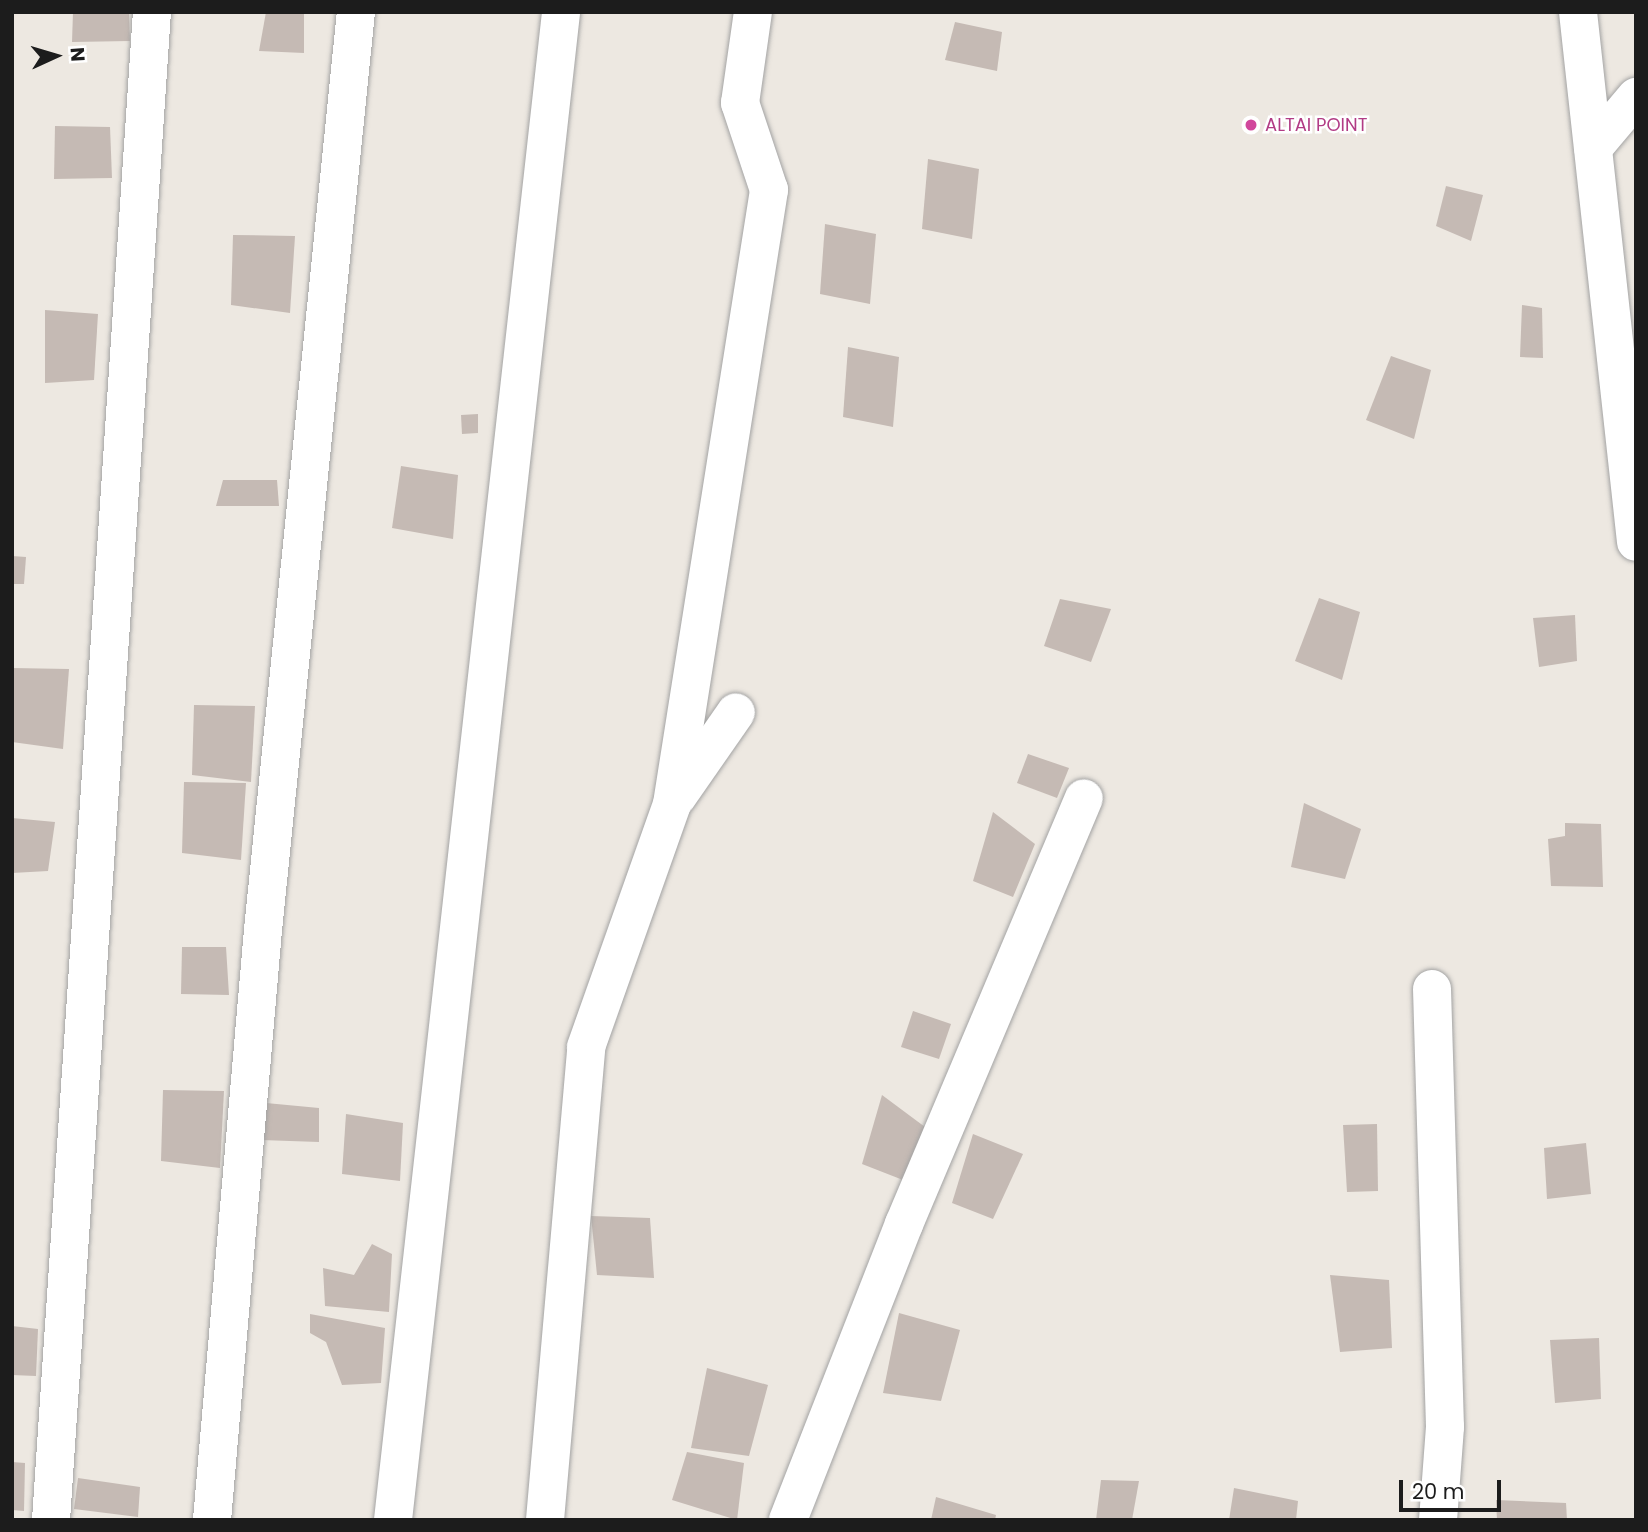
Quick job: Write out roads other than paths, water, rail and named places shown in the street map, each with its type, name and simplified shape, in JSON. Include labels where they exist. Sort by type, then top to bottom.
[{"type":"street","points":[[51,1520],[152,12]]},
{"type":"street","points":[[212,1520],[263,930],[356,12]]},
{"type":"street","points":[[393,1520],[561,12]]},
{"type":"street","points":[[545,1520],[586,1047],[672,804],[769,190],[740,103],[753,12]]},
{"type":"street","points":[[1578,12],[1636,542]]},
{"type":"street","points":[[1593,148],[1636,97]]},
{"type":"street","points":[[672,804],[736,712]]},
{"type":"street","points":[[788,1520],[904,1224],[1084,798]]},
{"type":"street","points":[[1432,989],[1444,1427],[1438,1520]]},
{"type":"place","name":"ALTAI POINT","points":[[1251,125]]}]
